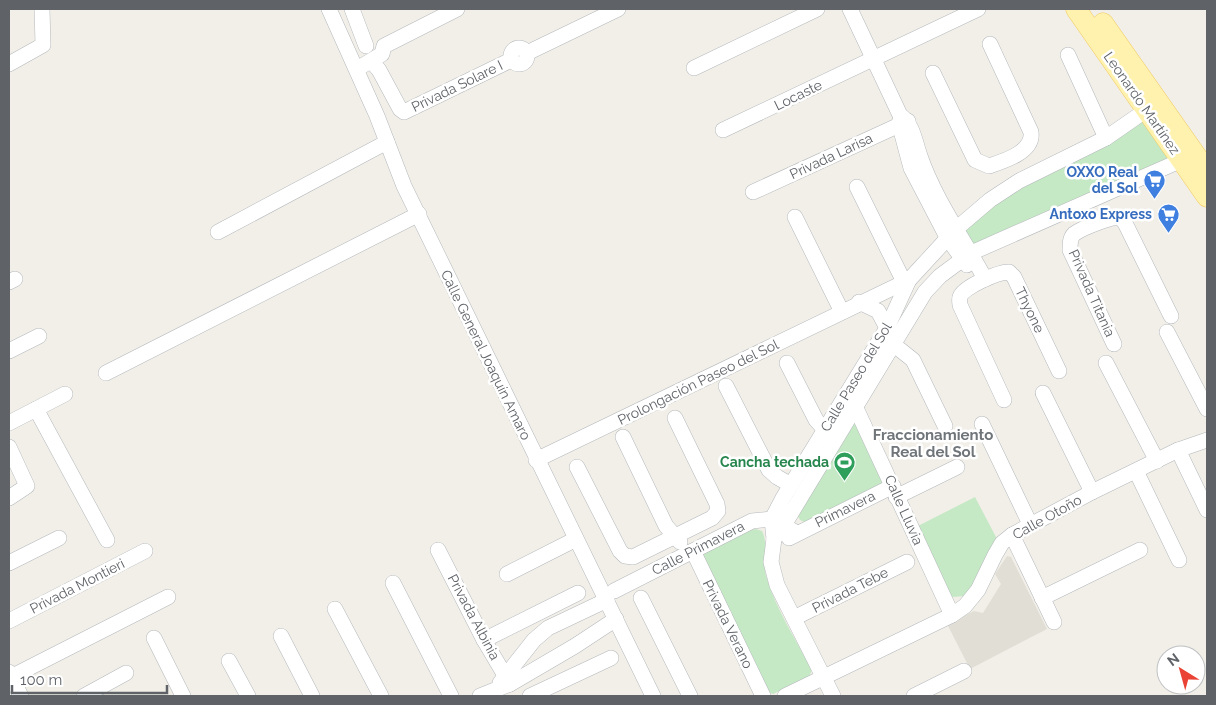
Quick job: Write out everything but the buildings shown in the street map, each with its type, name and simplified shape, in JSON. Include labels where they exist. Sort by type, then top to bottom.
[{"type":"main road","name":"Leonardo Martínez","points":[[1076,9],[1153,106]]},
{"type":"main road","name":"Leonardo Martínez","points":[[1092,9],[1206,186]]},
{"type":"street","points":[[9,64],[44,45],[42,9]]},
{"type":"street","name":"Calle General Joaquín Amaro","points":[[329,9],[356,68],[404,186],[536,460],[576,539],[610,595],[616,619],[653,696]]},
{"type":"street","points":[[352,9],[366,46]]},
{"type":"street","points":[[356,68],[372,62],[382,54],[384,46],[456,9]]},
{"type":"street","name":"Privada Solare I","points":[[372,62],[379,70],[400,109],[404,112],[511,60],[511,54],[515,49],[522,48],[526,53],[618,9]]},
{"type":"street","points":[[694,68],[817,9]]},
{"type":"street","points":[[850,9],[903,120],[952,234],[967,255],[981,282],[964,291],[959,298],[960,306],[1004,400]]},
{"type":"street","name":"Locaste","points":[[723,130],[978,9]]},
{"type":"street","points":[[350,54],[374,42],[384,46]]},
{"type":"street","points":[[933,73],[975,160],[989,166],[1008,159],[1027,147],[1032,139],[990,44]]},
{"type":"street","points":[[1075,60],[1106,138]]},
{"type":"street","name":"Calle Paseo del Sol","points":[[794,618],[777,585],[771,562],[773,543],[785,526],[855,406],[893,335],[906,281],[984,204],[1019,181],[1106,138],[1153,106]]},
{"type":"street","name":"Privada Larisa","points":[[753,192],[903,120]]},
{"type":"street","points":[[218,232],[387,142]]},
{"type":"street","name":"Calle Paseo del Sol","points":[[785,526],[791,485],[825,430],[924,292],[940,276],[967,255],[1189,157]]},
{"type":"street","points":[[1008,159],[1019,181]]},
{"type":"street","points":[[857,186],[906,281]]},
{"type":"street","points":[[1082,205],[1092,226]]},
{"type":"street","points":[[106,373],[418,214]]},
{"type":"street","name":"Privada Titania","points":[[1114,344],[1070,250],[1070,242],[1074,235],[1092,226],[1114,217],[1120,217],[1125,223],[1171,316]]},
{"type":"street","points":[[794,218],[842,312]]},
{"type":"street","name":"Thyone","points":[[981,282],[1000,272],[1009,272],[1014,277],[1059,371]]},
{"type":"street","name":"Prolongación Paseo del Sol","points":[[536,460],[842,312],[859,302],[906,281]]},
{"type":"street","points":[[859,302],[878,310],[893,335],[913,360],[945,426]]},
{"type":"street","points":[[1167,332],[1207,409]]},
{"type":"street","points":[[9,351],[40,336]]},
{"type":"street","points":[[787,363],[816,420],[825,430]]},
{"type":"street","points":[[1106,363],[1157,461]]},
{"type":"street","points":[[726,386],[769,470],[791,485]]},
{"type":"street","points":[[1043,393],[1092,492]]},
{"type":"street","points":[[9,423],[65,394]]},
{"type":"street","name":"Calle Lluvia","points":[[855,406],[952,615]]},
{"type":"street","points":[[36,409],[107,540]]},
{"type":"street","points":[[577,466],[620,551],[626,556],[633,557],[670,533],[712,518],[718,512],[717,504],[675,418]]},
{"type":"street","points":[[982,424],[1030,524]]},
{"type":"street","name":"Privada Verano","points":[[623,437],[670,533],[685,555],[763,696]]},
{"type":"street","name":"Calle Otoño","points":[[785,696],[952,615],[965,606],[978,590],[1002,543],[1030,524],[1178,450],[1207,440]]},
{"type":"street","points":[[9,448],[27,482],[23,491],[9,498]]},
{"type":"street","points":[[1178,450],[1207,510]]},
{"type":"street","name":"Primavera","points":[[785,526],[895,491],[957,467]]},
{"type":"street","points":[[1136,470],[1179,560]]},
{"type":"street","name":"Calle Primavera","points":[[508,680],[534,640],[548,628],[752,521],[785,526]]},
{"type":"street","points":[[1012,535],[1054,622]]},
{"type":"street","points":[[9,563],[59,538]]},
{"type":"street","points":[[507,574],[576,539]]},
{"type":"street","name":"Privada Albinia","points":[[438,550],[484,640],[508,680]]},
{"type":"street","points":[[1042,598],[1140,550]]},
{"type":"street","name":"Privada Montieri","points":[[9,621],[145,551]]},
{"type":"street","name":"Privada Tebe","points":[[794,618],[907,562]]},
{"type":"street","points":[[393,583],[451,696]]},
{"type":"street","points":[[484,640],[578,593]]},
{"type":"street","points":[[21,696],[10,674],[168,597]]},
{"type":"street","points":[[641,598],[690,696]]},
{"type":"street","points":[[335,609],[381,696]]},
{"type":"street","points":[[794,618],[833,696]]},
{"type":"street","points":[[480,696],[575,646],[616,619]]},
{"type":"street","points":[[562,622],[575,646]]},
{"type":"street","points":[[281,636],[312,696]]},
{"type":"street","points":[[154,638],[183,696]]},
{"type":"street","points":[[530,696],[611,658]]},
{"type":"street","points":[[229,661],[248,696]]},
{"type":"street","points":[[914,696],[964,671]]},
{"type":"street","points":[[84,696],[126,673]]},
{"type":"shaded area","points":[[1007,556],[1011,557],[1047,629],[970,669],[947,624],[974,611],[983,613],[1001,584],[995,574]]},
{"type":"green space","points":[[1141,121],[1147,122],[1170,156],[1167,162],[972,246],[965,236],[966,228],[1012,191]]},
{"type":"green space","points":[[855,422],[884,483],[807,523],[800,520],[798,516]]},
{"type":"green space","points":[[975,497],[997,539],[964,596],[953,597],[948,594],[916,527]]},
{"type":"green space","points":[[750,530],[762,531],[764,536],[765,570],[770,588],[812,670],[809,677],[773,694],[768,692],[701,554]]},
{"type":"place","name":"OXXO Real del Sol","points":[[1154,199]]},
{"type":"place","name":"Antoxo Express","points":[[1168,233]]},
{"type":"place","name":"Cancha techada","points":[[845,481]]},
{"type":"district","name":"Fraccionamiento Real del Sol","points":[[933,444]]}]
